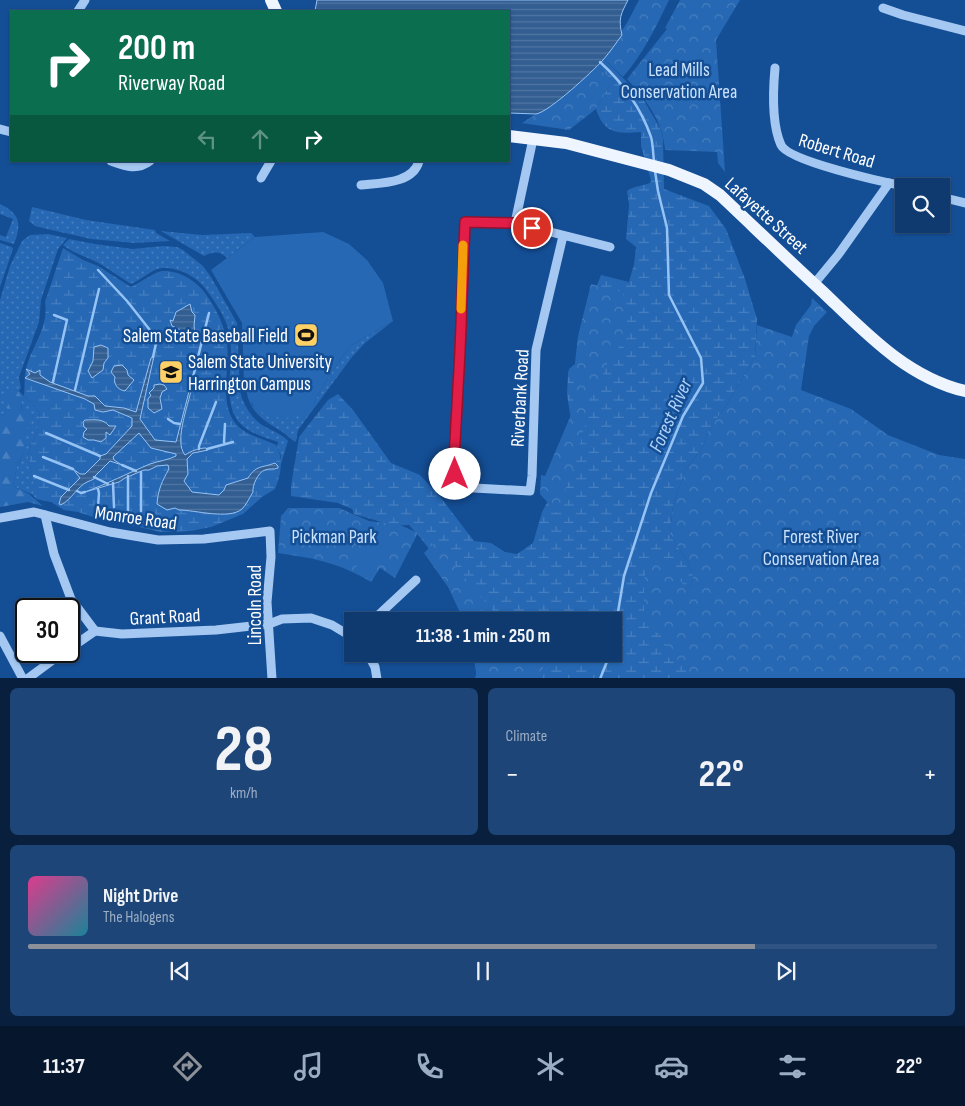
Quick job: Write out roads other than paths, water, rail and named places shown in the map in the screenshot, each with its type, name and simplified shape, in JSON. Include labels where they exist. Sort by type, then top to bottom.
[{"type":"main road","name":"Lafayette Street","points":[[510,136],[566,143],[669,170],[704,184],[720,195],[895,358],[930,379],[965,391]]},
{"type":"street","points":[[883,8],[965,31]]},
{"type":"street","name":"Robert Road","points":[[775,68],[773,86],[775,118],[781,146],[787,152],[818,164],[895,184]]},
{"type":"street","points":[[532,139],[516,223],[610,247]]},
{"type":"street","points":[[114,162],[132,168],[140,167],[148,162]]},
{"type":"street","points":[[261,178],[270,162]]},
{"type":"street","points":[[361,185],[391,182],[404,178],[414,172],[419,162]]},
{"type":"street","points":[[814,284],[838,255],[889,183]]},
{"type":"street","points":[[950,199],[965,203]]},
{"type":"street","name":"Riverbank Road","points":[[516,223],[466,222],[463,250],[454,460],[456,487],[530,491],[536,350],[564,236]]},
{"type":"street","name":"Monroe Road","points":[[0,518],[34,512],[110,532],[158,540],[204,539],[270,531]]},
{"type":"street","points":[[45,515],[54,554],[71,599],[95,631],[80,641]]},
{"type":"street","name":"Lincoln Road","points":[[270,531],[271,557],[267,602],[272,678]]},
{"type":"street","points":[[382,612],[416,580]]},
{"type":"street","name":"Grant Road","points":[[95,631],[122,634],[216,630],[269,624],[282,619],[311,618],[332,625],[344,632]]},
{"type":"street","points":[[0,636],[25,678],[48,663]]},
{"type":"street","points":[[372,662],[377,678]]},
{"type":"waterway","name":"Forest River","points":[[600,62],[624,87],[637,106],[651,137],[654,161]]},
{"type":"waterway","name":"Forest River","points":[[618,612],[624,576],[651,493],[683,416],[703,383],[701,358],[669,295],[667,228],[655,171]]},
{"type":"waterway","points":[[98,270],[127,301],[157,339],[153,357]]},
{"type":"waterway","points":[[75,390],[99,289]]},
{"type":"waterway","points":[[192,381],[209,313]]},
{"type":"waterway","points":[[53,382],[67,320],[54,315]]},
{"type":"waterway","points":[[199,449],[216,402]]},
{"type":"waterway","points":[[168,419],[180,424]]},
{"type":"waterway","points":[[225,424],[225,444]]},
{"type":"waterway","points":[[46,433],[100,456]]},
{"type":"waterway","points":[[207,449],[233,442]]},
{"type":"waterway","points":[[43,457],[73,469]]},
{"type":"waterway","points":[[122,465],[136,471]]},
{"type":"waterway","points":[[141,472],[141,511]]},
{"type":"waterway","points":[[34,476],[69,490]]},
{"type":"waterway","points":[[128,476],[128,511]]},
{"type":"waterway","points":[[94,477],[108,484]]},
{"type":"waterway","points":[[113,483],[114,507]]},
{"type":"waterway","points":[[98,489],[98,507]]},
{"type":"waterway","points":[[77,491],[85,492]]},
{"type":"waterway","name":"Forest River","points":[[600,678],[607,662]]},
{"type":"place","name":"Salem State Baseball Field","points":[[306,335]]},
{"type":"place","name":"Salem State University Harrington Campus","points":[[171,372]]},
{"type":"park label","name":"Lead Mills Conservation Area","points":[[679,80]]},
{"type":"park label","name":"Pickman Park","points":[[334,536]]},
{"type":"park label","name":"Forest River Conservation Area","points":[[821,547]]}]
